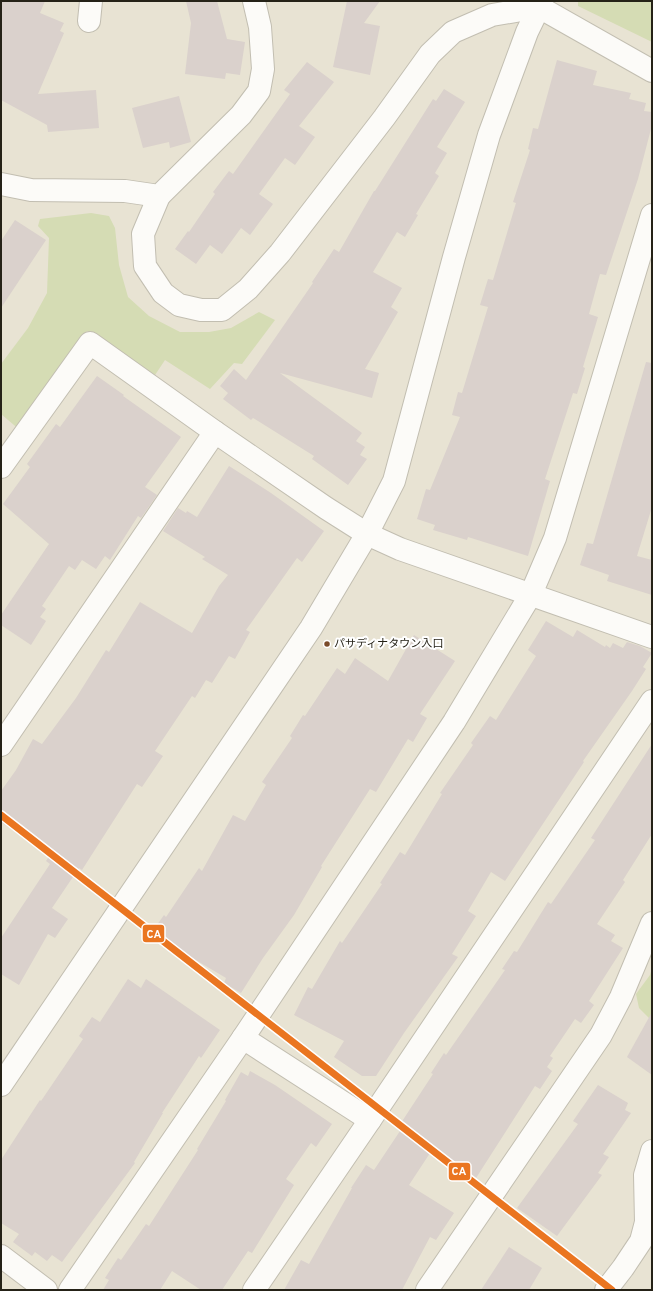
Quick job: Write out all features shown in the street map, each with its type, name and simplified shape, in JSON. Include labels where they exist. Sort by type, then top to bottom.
[{"type":"street","points":[[254,1],[260,27],[263,70],[258,91],[241,115],[159,196],[143,234],[145,266],[162,293],[179,305],[201,310],[222,310],[248,289],[280,254],[384,118],[430,54],[453,32],[492,15],[541,4],[652,71]]},
{"type":"street","points":[[1,1085],[306,635],[367,534],[394,482],[454,257],[489,135],[527,32],[541,4]]},
{"type":"street","points":[[1,185],[31,190],[125,191],[159,196]]},
{"type":"street","points":[[70,1290],[243,1038],[454,722],[531,594],[555,538],[652,216]]},
{"type":"street","points":[[1,466],[90,343],[215,432],[326,508],[367,534],[400,549],[652,637]]},
{"type":"street","points":[[1,745],[215,432]]},
{"type":"street","points":[[254,1290],[652,701]]},
{"type":"street","points":[[427,1290],[601,1035],[621,997],[652,923]]},
{"type":"street","points":[[243,1038],[370,1120]]},
{"type":"street","points":[[606,1290],[641,1241],[646,1222],[644,1176],[652,1151]]},
{"type":"street","points":[[1,1256],[46,1290]]},
{"type":"green space","points":[[578,1],[652,1],[652,42],[578,6]]},
{"type":"green space","points":[[91,213],[109,216],[115,228],[119,265],[128,297],[149,316],[180,332],[209,332],[231,328],[259,312],[275,320],[242,364],[234,363],[210,389],[165,360],[155,375],[87,331],[21,431],[1,414],[1,364],[28,328],[47,293],[49,238],[38,226],[40,219]]},
{"type":"green space","points":[[652,968],[652,1021],[639,1008],[636,994],[650,975]]},
{"type":"building","points":[[1,1],[45,1],[40,13],[64,23],[60,31],[64,33],[38,94],[96,90],[99,128],[48,132],[47,125],[1,100]]},
{"type":"building","points":[[186,1],[217,1],[227,39],[245,42],[240,75],[226,73],[225,79],[185,74],[191,23]]},
{"type":"building","points":[[347,1],[380,1],[364,23],[380,26],[370,75],[333,67]]},
{"type":"building","points":[[557,60],[597,71],[593,85],[631,93],[629,99],[646,103],[644,111],[652,112],[652,125],[638,179],[606,275],[600,274],[589,314],[598,317],[583,367],[585,368],[577,394],[573,393],[545,479],[550,481],[528,556],[468,537],[467,540],[433,530],[435,525],[417,519],[426,489],[430,490],[460,417],[452,415],[458,392],[462,393],[488,307],[480,305],[488,279],[493,280],[516,203],[513,202],[530,150],[528,149],[533,128],[538,129]]},
{"type":"building","points":[[307,62],[334,82],[299,126],[315,137],[295,165],[285,158],[259,194],[273,204],[250,235],[241,228],[222,254],[210,245],[196,264],[175,249],[188,231],[189,232],[215,194],[213,192],[229,171],[233,174],[290,94],[284,90]]},
{"type":"building","points":[[444,89],[465,102],[437,147],[447,153],[435,173],[439,176],[416,214],[418,215],[405,237],[397,232],[373,272],[402,288],[391,307],[398,312],[365,369],[379,373],[372,398],[280,373],[362,433],[356,441],[365,447],[360,455],[367,459],[348,485],[312,459],[314,456],[253,418],[251,420],[223,399],[228,393],[220,386],[234,369],[246,380],[313,283],[312,282],[334,249],[339,252],[374,191],[433,99],[436,101]]},
{"type":"building","points":[[179,96],[191,142],[170,148],[169,142],[143,148],[132,108]]},
{"type":"building","points":[[15,220],[46,240],[1,308],[1,241]]},
{"type":"building","points":[[646,362],[652,363],[652,507],[637,556],[652,560],[652,595],[607,581],[609,575],[580,565],[587,543],[593,544]]},
{"type":"building","points":[[97,376],[181,437],[145,487],[157,495],[141,518],[138,516],[110,560],[105,556],[96,569],[82,560],[75,570],[69,566],[42,606],[46,609],[40,617],[46,621],[31,645],[1,625],[1,615],[49,544],[3,504],[30,467],[27,464],[56,424],[60,427]]},
{"type":"building","points":[[229,466],[271,493],[324,531],[302,562],[297,558],[246,630],[250,632],[235,659],[229,656],[212,683],[206,680],[195,698],[192,696],[155,751],[163,756],[142,787],[137,784],[82,870],[79,868],[52,908],[68,919],[55,938],[48,934],[19,985],[1,974],[1,938],[50,864],[46,861],[50,855],[1,822],[1,791],[16,770],[33,739],[42,744],[76,698],[106,650],[109,652],[140,602],[192,633],[219,586],[228,575],[202,559],[205,557],[163,531],[178,508],[197,517]]},
{"type":"building","points":[[546,621],[573,637],[577,630],[605,647],[606,645],[610,648],[613,643],[623,648],[627,642],[640,646],[652,653],[643,667],[646,669],[632,691],[583,761],[584,762],[505,881],[491,872],[468,911],[476,916],[452,954],[458,957],[404,1033],[376,1076],[362,1076],[334,1057],[344,1041],[294,1015],[308,987],[312,989],[340,941],[342,943],[382,884],[380,883],[400,852],[405,855],[442,794],[440,793],[473,745],[471,743],[490,716],[496,720],[536,656],[528,650]]},
{"type":"building","points":[[414,635],[455,661],[420,714],[427,718],[413,742],[408,739],[376,792],[370,789],[321,866],[322,867],[294,915],[263,958],[241,993],[224,983],[226,978],[184,953],[181,956],[149,936],[164,915],[166,917],[199,868],[202,871],[233,815],[245,821],[266,785],[262,782],[292,738],[290,736],[303,715],[305,716],[337,668],[345,674],[355,658],[388,681]]},
{"type":"building","points":[[652,744],[652,834],[623,880],[625,882],[597,924],[615,935],[611,941],[623,948],[589,1001],[594,1005],[581,1023],[575,1019],[550,1056],[553,1058],[547,1067],[552,1071],[540,1089],[535,1086],[476,1178],[434,1147],[409,1185],[454,1213],[436,1240],[430,1237],[402,1290],[284,1290],[301,1260],[309,1264],[351,1188],[366,1165],[374,1170],[400,1131],[397,1129],[433,1074],[431,1073],[444,1053],[446,1055],[505,970],[502,969],[514,951],[517,952],[548,902],[551,904],[595,840],[591,838]]},
{"type":"building","points":[[128,979],[141,988],[146,979],[220,1030],[201,1058],[199,1056],[162,1113],[134,1162],[135,1163],[62,1262],[52,1255],[47,1261],[35,1252],[32,1256],[13,1242],[19,1234],[1,1223],[1,1160],[40,1100],[41,1101],[83,1039],[79,1036],[92,1017],[100,1022]]},
{"type":"building","points":[[652,1012],[652,1075],[627,1057]]},
{"type":"building","points":[[250,1071],[275,1085],[332,1124],[316,1147],[311,1143],[286,1179],[294,1185],[252,1253],[248,1251],[222,1290],[201,1290],[172,1271],[160,1290],[103,1290],[109,1280],[105,1278],[118,1258],[121,1260],[146,1224],[149,1226],[198,1150],[197,1149],[226,1101],[225,1100],[241,1072],[248,1076]]},
{"type":"building","points":[[598,1085],[628,1103],[625,1110],[631,1113],[603,1154],[609,1157],[598,1173],[602,1175],[557,1236],[517,1208],[578,1124],[573,1121]]},
{"type":"building","points":[[509,1247],[542,1268],[529,1290],[481,1290]]},
{"type":"transit line","name":"CA","points":[[1,815],[612,1290]]},
{"type":"place","name":"パサディナタウン入口","points":[[327,644]]}]
